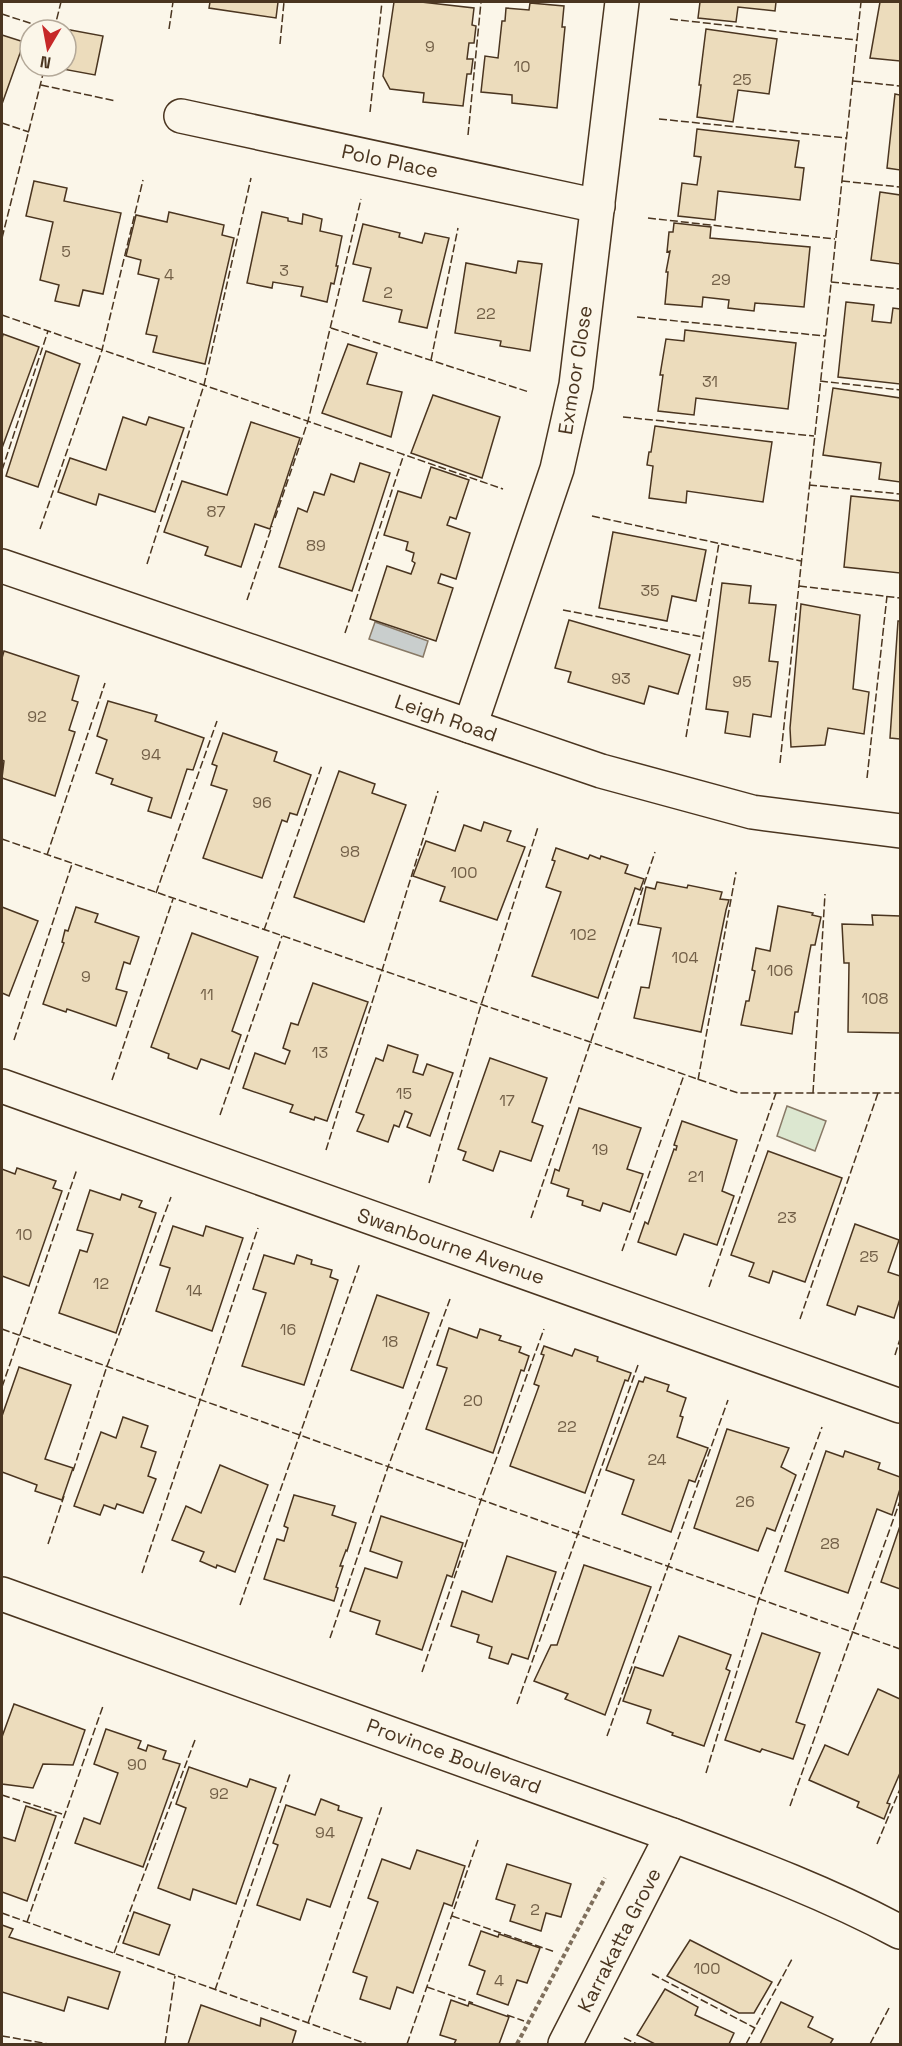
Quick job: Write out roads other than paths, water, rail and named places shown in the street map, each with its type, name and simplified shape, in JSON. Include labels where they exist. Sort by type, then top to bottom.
[{"type":"street","name":"Exmoor Close","points":[[470,726],[557,469],[576,385],[622,2]]},
{"type":"street","name":"Polo Place","points":[[181,116],[598,206]]},
{"type":"street","name":"Leigh Road","points":[[2,566],[601,771],[752,812],[900,831]]},
{"type":"street","name":"Swanbourne Avenue","points":[[2,1086],[900,1406]]},
{"type":"street","name":"Province Boulevard","points":[[2,1594],[672,1835],[773,1874],[872,1917],[900,1932]]},
{"type":"street","name":"Karrakatta Grove","points":[[565,2044],[672,1835]]}]
